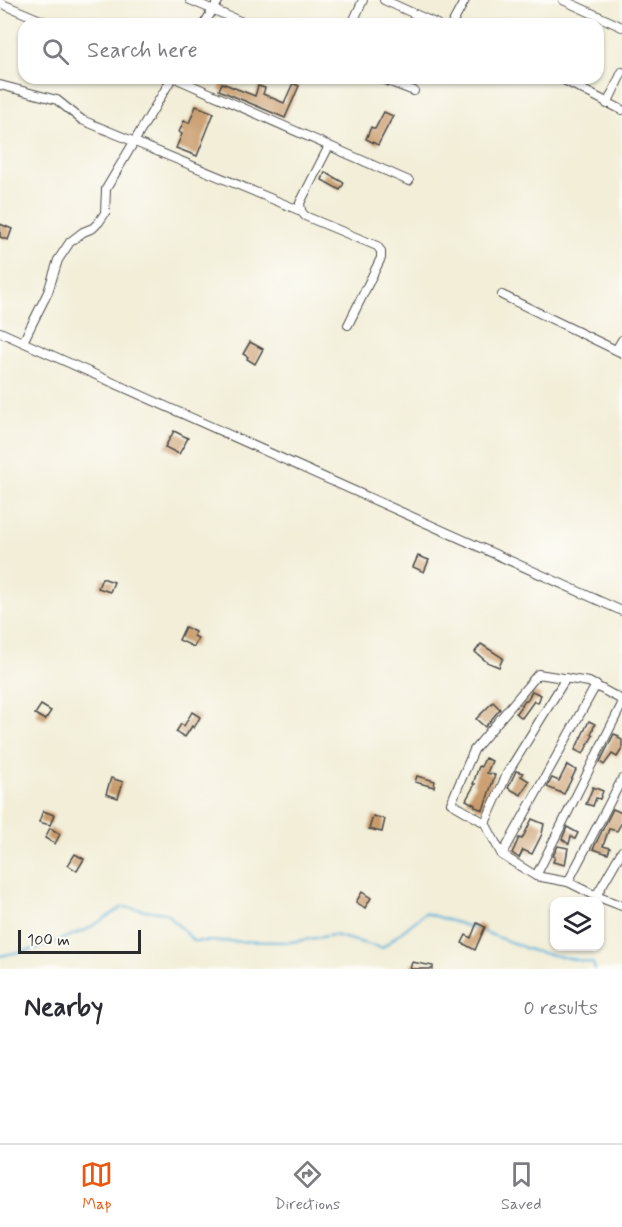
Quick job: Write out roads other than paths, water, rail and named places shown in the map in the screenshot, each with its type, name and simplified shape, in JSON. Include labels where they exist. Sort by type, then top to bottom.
[{"type":"street","points":[[190,0],[232,18]]},
{"type":"street","points":[[208,18],[219,0]]},
{"type":"street","points":[[355,18],[363,0]]},
{"type":"street","points":[[384,0],[423,18]]},
{"type":"street","points":[[459,18],[465,0]]},
{"type":"street","points":[[563,0],[602,18]]},
{"type":"street","points":[[0,3],[36,18]]},
{"type":"street","points":[[604,19],[622,27]]},
{"type":"street","points":[[607,104],[622,72]]},
{"type":"street","points":[[23,342],[48,292],[58,260],[70,242],[93,228],[105,213],[106,189],[170,84]]},
{"type":"street","points":[[188,84],[409,182]]},
{"type":"street","points":[[396,84],[414,91]]},
{"type":"street","points":[[571,84],[622,110]]},
{"type":"street","points":[[0,85],[57,100],[82,120],[301,211],[305,216],[378,246],[381,258],[348,325]]},
{"type":"street","points":[[301,211],[300,203],[329,146]]},
{"type":"street","points":[[502,296],[619,352],[622,340]]},
{"type":"street","points":[[0,332],[622,611]]},
{"type":"street","points":[[536,876],[622,702],[590,682],[538,674],[474,750],[451,803],[485,823],[502,855],[536,876],[568,882],[622,906]]},
{"type":"street","points":[[485,823],[508,772],[566,678]]},
{"type":"street","points":[[502,855],[596,686]]},
{"type":"street","points":[[568,882],[622,779]]},
{"type":"street","points":[[596,896],[622,850]]},
{"type":"waterway","points":[[0,956],[38,948],[86,930],[123,907],[166,913],[194,941],[291,942],[334,935],[382,948],[425,913],[477,929]]},
{"type":"waterway","points":[[482,931],[533,951],[593,963],[595,969]]}]
